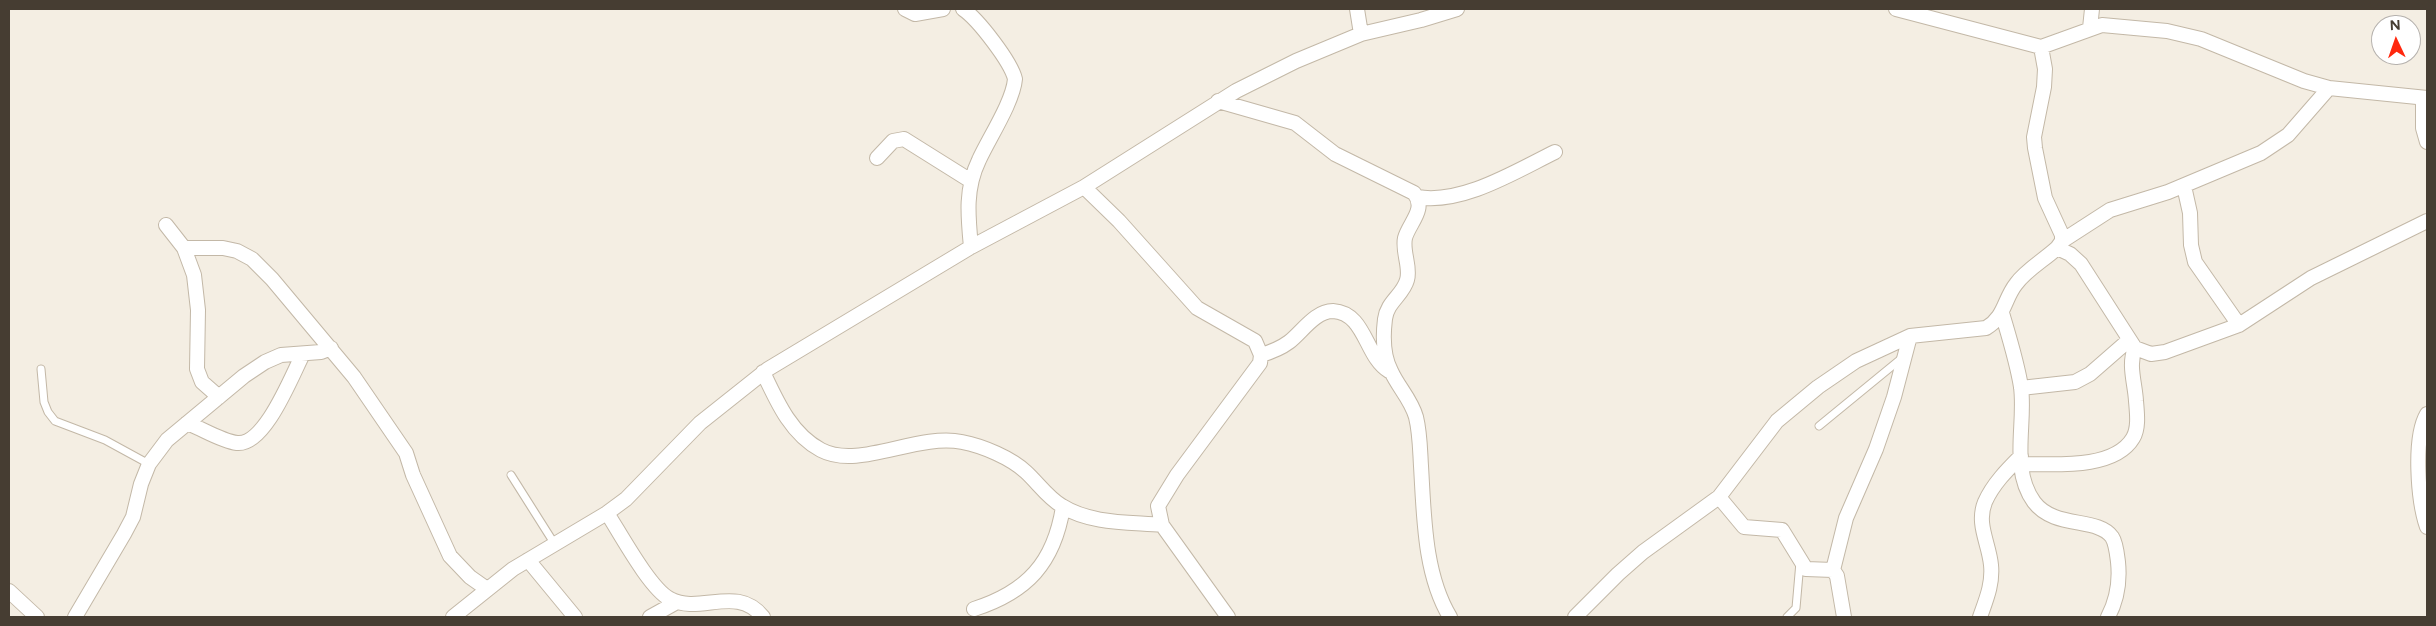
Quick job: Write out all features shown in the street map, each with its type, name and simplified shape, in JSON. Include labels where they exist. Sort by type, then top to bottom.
[{"type":"street","points":[[905,9],[915,14],[943,9]]},
{"type":"street","points":[[963,9],[971,16],[1002,56],[1015,79],[999,121],[978,161],[972,181],[968,202],[971,247]]},
{"type":"street","points":[[1357,9],[1361,34]]},
{"type":"street","points":[[453,617],[487,589],[528,560],[607,513],[626,498],[653,473],[700,423],[763,372],[971,247],[1084,187],[1218,101],[1296,61],[1361,34],[1421,20],[1457,9]]},
{"type":"street","points":[[1896,9],[2041,47],[2090,28],[2116,26],[2183,34],[2329,88],[2425,98],[2424,128],[2427,142]]},
{"type":"street","points":[[2090,28],[2092,9]]},
{"type":"street","points":[[2041,47],[2045,69],[2044,86],[2034,137],[2035,148],[2046,198],[2060,228],[2060,245],[2081,264],[2132,344],[2151,354],[2165,352],[2239,325],[2311,278],[2427,221]]},
{"type":"street","points":[[1575,617],[1643,552],[1719,496],[1777,421],[1802,400],[1856,361],[1910,336],[1986,328],[1995,323],[2016,284],[2060,245],[2110,210],[2184,186],[2261,153],[2288,135],[2329,88]]},
{"type":"street","points":[[1218,101],[1295,123],[1335,154],[1414,193],[1418,197],[1419,206],[1416,216],[1405,238],[1408,278],[1405,286],[1392,301],[1385,318],[1385,350],[1391,371],[1406,394],[1416,417],[1424,512],[1433,575],[1450,617]]},
{"type":"street","points":[[877,158],[894,141],[904,140],[972,181]]},
{"type":"street","points":[[1418,197],[1439,197],[1482,187],[1554,152]]},
{"type":"street","points":[[2184,186],[2190,213],[2191,245],[2196,262],[2239,325]]},
{"type":"street","points":[[1084,187],[1112,214],[1197,308],[1255,341],[1261,355],[1260,362],[1252,374],[1162,496],[1158,506],[1162,525],[1222,615]]},
{"type":"street","points":[[166,225],[184,248],[194,275],[198,310],[197,369],[202,382],[219,397]]},
{"type":"street","points":[[184,248],[222,248],[237,251],[252,259],[331,348],[354,377],[406,452],[413,475],[450,556],[470,577],[487,589]]},
{"type":"street","points":[[1261,355],[1289,342],[1322,314],[1342,312],[1354,321],[1381,364],[1391,371]]},
{"type":"street","points":[[2002,313],[2021,388],[2021,460],[2029,494],[2044,512],[2057,519],[2101,528],[2113,538],[2119,571],[2118,591],[2109,617]]},
{"type":"street","points":[[1844,617],[1837,576],[1833,570],[1846,518],[1876,449],[1906,355],[1910,336]]},
{"type":"street","points":[[2021,388],[2075,382],[2090,374],[2132,344]]},
{"type":"street","points":[[1980,617],[1990,591],[1992,576],[1981,528],[1985,502],[2001,477],[2021,460],[2072,464],[2092,462],[2126,448],[2134,437],[2137,422],[2132,344]]},
{"type":"street","points":[[75,617],[133,517],[141,484],[149,464],[167,440],[219,397],[266,362],[281,355],[322,352],[331,348]]},
{"type":"street","points":[[187,423],[230,441],[238,443],[252,440],[260,433],[268,421],[303,354]]},
{"type":"street","points":[[763,372],[789,422],[820,449],[844,457],[926,441],[963,442],[996,454],[1025,470],[1063,507],[1081,514],[1110,520],[1162,525]]},
{"type":"street","points":[[2427,414],[2421,433],[2420,493],[2427,527]]},
{"type":"street","points":[[1719,496],[1744,526],[1782,530],[1806,569],[1833,570]]},
{"type":"street","points":[[974,609],[1007,596],[1022,587],[1035,573],[1047,556],[1056,536],[1063,507]]},
{"type":"street","points":[[607,513],[659,591],[677,602]]},
{"type":"street","points":[[528,560],[575,617]]},
{"type":"street","points":[[9,591],[37,617]]},
{"type":"street","points":[[650,617],[677,602],[741,602],[750,604],[763,617]]},
{"type":"lane","points":[[1819,426],[1906,355]]},
{"type":"lane","points":[[41,369],[44,402],[48,412],[56,420],[104,440],[149,464]]},
{"type":"lane","points":[[511,475],[554,543]]},
{"type":"lane","points":[[1787,617],[1796,608],[1800,562]]}]
